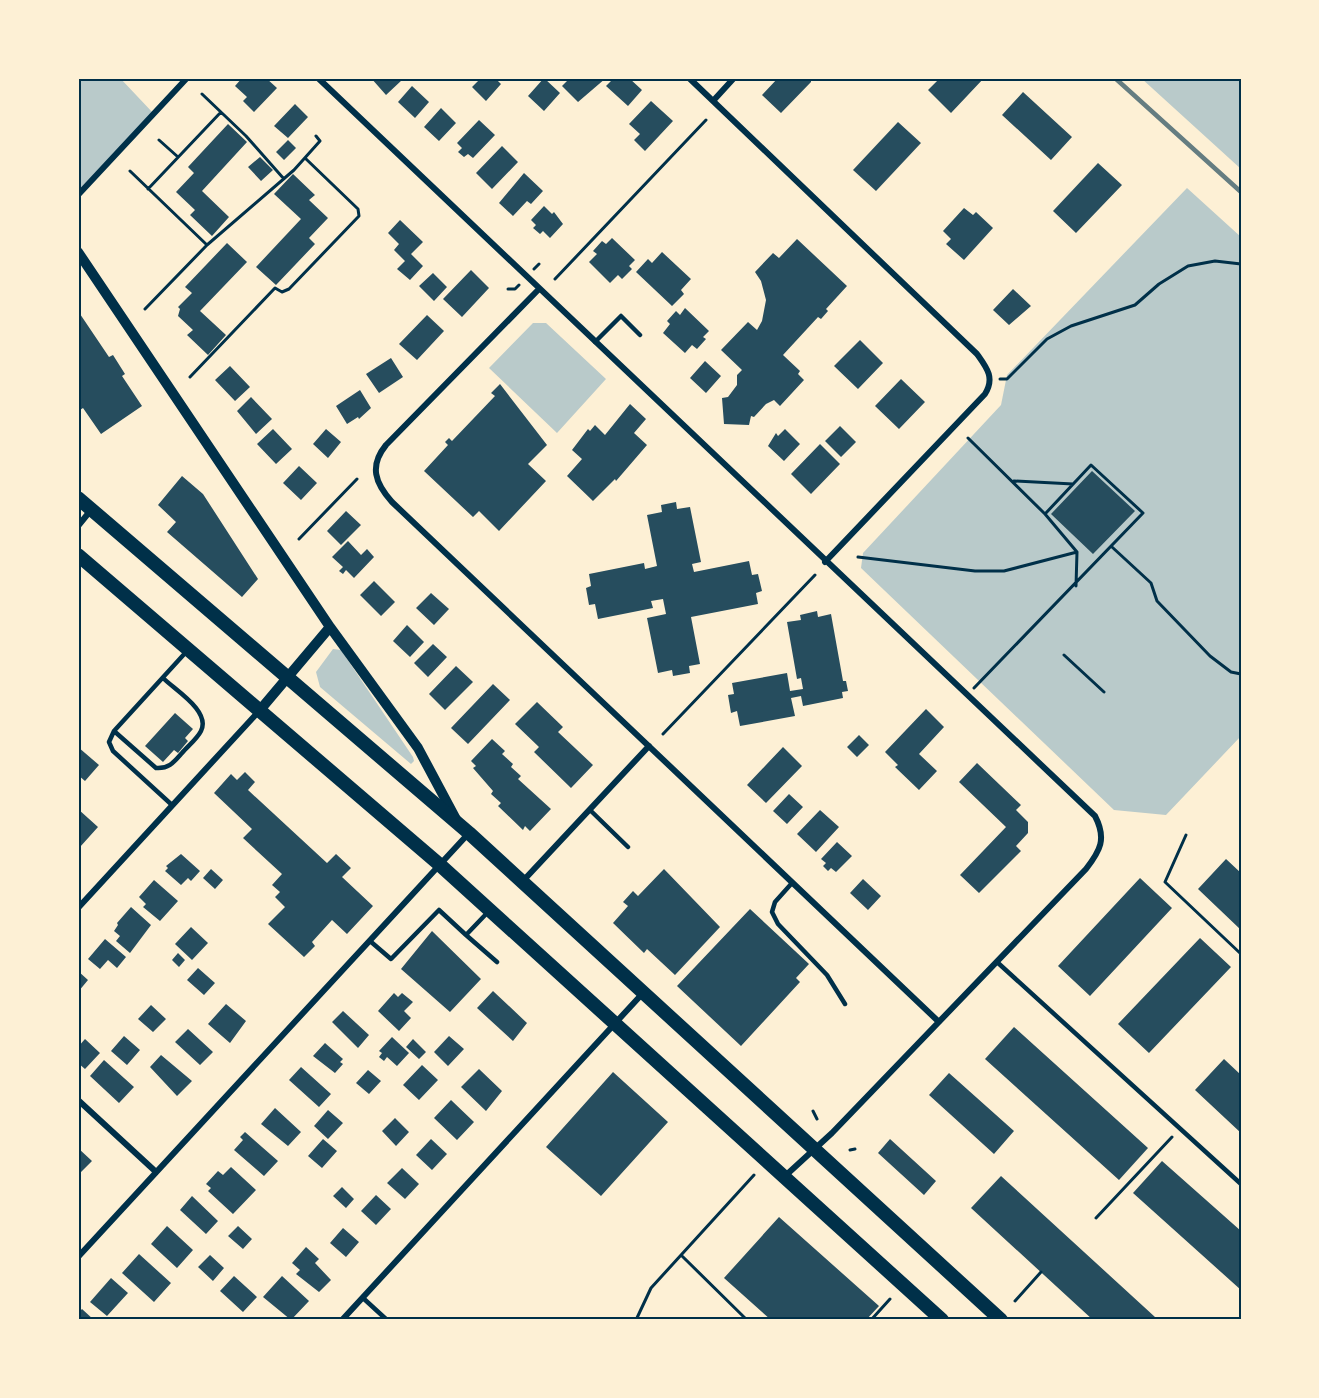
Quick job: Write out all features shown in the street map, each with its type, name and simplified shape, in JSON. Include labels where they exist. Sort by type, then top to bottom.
[{"type":"main road","points":[[78,498],[463,829],[1001,1320]]},
{"type":"main road","points":[[78,555],[490,910],[942,1320]]},
{"type":"street","points":[[78,195],[187,78]]},
{"type":"street","points":[[318,78],[1095,816],[1100,826],[1102,844],[1086,869],[939,1022],[784,1177]]},
{"type":"street","points":[[689,78],[977,354],[989,370],[989,387],[825,562]]},
{"type":"street","points":[[713,101],[734,78]]},
{"type":"street","points":[[78,252],[330,627],[418,748],[463,829],[440,866],[78,1257]]},
{"type":"street","points":[[539,289],[387,445],[375,470],[378,485],[392,502],[939,1022]]},
{"type":"street","points":[[78,525],[91,510]]},
{"type":"street","points":[[78,908],[260,710],[330,627]]},
{"type":"street","points":[[522,882],[649,746]]},
{"type":"street","points":[[342,1320],[644,993]]},
{"type":"street","points":[[78,1100],[155,1172]]},
{"type":"lane","points":[[595,342],[621,316],[640,334]]},
{"type":"lane","points":[[172,805],[113,751],[109,742],[114,731],[189,649]]},
{"type":"lane","points":[[114,731],[156,768],[164,768],[172,764],[200,733],[203,721],[198,710],[163,678]]},
{"type":"lane","points":[[590,810],[628,847]]},
{"type":"lane","points":[[792,883],[775,902],[772,912],[778,924],[827,975],[845,1004]]},
{"type":"lane","points":[[370,941],[391,959],[439,910],[496,962]]},
{"type":"lane","points":[[466,935],[490,910]]},
{"type":"lane","points":[[997,962],[1241,1184]]},
{"type":"lane","points":[[363,1298],[387,1320]]},
{"type":"path","points":[[202,94],[284,179]]},
{"type":"path","points":[[148,189],[221,112]]},
{"type":"path","points":[[555,279],[706,120]]},
{"type":"path","points":[[145,309],[207,245],[305,158],[320,141],[316,136]]},
{"type":"path","points":[[159,140],[178,157]]},
{"type":"path","points":[[190,377],[275,288],[282,292],[289,289],[359,216],[358,209],[305,158]]},
{"type":"path","points":[[130,171],[207,245]]},
{"type":"path","points":[[1007,379],[1047,339],[1071,326],[1135,305],[1159,284],[1188,266],[1215,261],[1241,264]]},
{"type":"path","points":[[968,438],[1045,514],[1077,552],[1076,585]]},
{"type":"path","points":[[966,695],[1076,585],[1143,513],[1091,465],[1045,514]]},
{"type":"path","points":[[299,539],[357,478]]},
{"type":"path","points":[[1012,481],[1073,484]]},
{"type":"path","points":[[1112,547],[1152,583],[1157,600],[1210,656],[1231,672],[1241,674]]},
{"type":"path","points":[[858,557],[975,571],[1004,571],[1077,552]]},
{"type":"path","points":[[663,734],[815,575]]},
{"type":"path","points":[[1064,655],[1104,692]]},
{"type":"path","points":[[1186,835],[1165,882],[1241,954]]},
{"type":"path","points":[[813,1110],[817,1119]]},
{"type":"path","points":[[1096,1218],[1179,1129]]},
{"type":"path","points":[[850,1150],[855,1149]]},
{"type":"path","points":[[636,1320],[651,1288],[754,1175]]},
{"type":"path","points":[[681,1255],[747,1320]]},
{"type":"path","points":[[1015,1301],[1041,1272]]},
{"type":"path","points":[[871,1320],[890,1299]]},
{"type":"shaded area","points":[[78,78],[120,78],[154,114],[78,195]]},
{"type":"shaded area","points":[[1141,78],[1241,78],[1241,169]]},
{"type":"shaded area","points":[[1187,188],[1241,237],[1241,736],[1166,815],[1114,810],[861,568],[863,553],[1001,405],[1007,375]]},
{"type":"shaded area","points":[[533,323],[546,323],[606,379],[557,433],[489,368]]},
{"type":"shaded area","points":[[333,649],[341,650],[413,757],[414,761],[411,764],[320,687],[316,672]]},
{"type":"building","points":[[242,78],[246,81],[249,78],[266,78],[277,88],[254,112],[243,101],[247,97],[235,86]]},
{"type":"building","points":[[371,78],[400,78],[402,80],[386,95]]},
{"type":"building","points":[[481,78],[495,78],[501,84],[486,101],[472,87]]},
{"type":"building","points":[[544,78],[560,93],[544,111],[528,96]]},
{"type":"building","points":[[570,78],[606,78],[578,102],[562,86]]},
{"type":"building","points":[[614,78],[629,78],[642,90],[628,106],[606,86]]},
{"type":"building","points":[[778,78],[811,78],[811,82],[781,113],[762,95]]},
{"type":"building","points":[[940,78],[984,78],[951,113],[928,90]]},
{"type":"building","points":[[412,86],[429,102],[415,118],[398,102]]},
{"type":"building","points":[[1023,92],[1072,137],[1051,160],[1002,115]]},
{"type":"building","points":[[651,101],[673,121],[645,151],[634,140],[640,134],[629,124]]},
{"type":"building","points":[[295,104],[308,117],[288,138],[274,126]]},
{"type":"building","points":[[441,108],[456,123],[439,141],[424,127]]},
{"type":"building","points":[[479,120],[495,135],[473,158],[468,154],[464,157],[458,152],[462,148],[457,143]]},
{"type":"building","points":[[898,122],[921,143],[876,191],[853,170]]},
{"type":"building","points":[[228,124],[247,142],[202,191],[229,217],[212,236],[190,215],[195,210],[176,192],[194,173],[188,167]]},
{"type":"building","points":[[288,140],[296,148],[284,160],[276,152]]},
{"type":"building","points":[[502,146],[518,162],[492,189],[476,173]]},
{"type":"building","points":[[260,157],[273,170],[261,181],[248,167]]},
{"type":"building","points":[[1098,163],[1122,185],[1076,233],[1053,211]]},
{"type":"building","points":[[524,173],[543,191],[531,204],[527,201],[513,216],[499,203]]},
{"type":"building","points":[[293,174],[315,195],[309,200],[328,218],[309,238],[315,244],[276,285],[256,267],[301,219],[274,194]]},
{"type":"building","points":[[544,206],[552,214],[554,212],[563,224],[550,238],[543,231],[540,234],[533,228],[536,225],[531,220]]},
{"type":"building","points":[[964,208],[973,215],[976,212],[993,228],[964,260],[946,244],[951,239],[943,231]]},
{"type":"building","points":[[400,220],[423,242],[411,254],[423,266],[410,280],[397,269],[405,261],[394,250],[399,244],[388,233]]},
{"type":"building","points":[[612,238],[635,260],[629,266],[632,269],[622,279],[618,275],[610,283],[589,262],[597,254],[593,251],[602,241],[606,244]]},
{"type":"building","points":[[797,239],[847,286],[826,309],[828,311],[821,319],[818,317],[783,355],[800,371],[798,374],[804,380],[780,406],[774,400],[766,404],[754,417],[751,416],[749,425],[724,424],[722,398],[728,397],[737,385],[737,375],[742,370],[721,350],[748,322],[757,330],[762,321],[766,300],[761,281],[755,272],[773,253],[779,258]]},
{"type":"building","points":[[227,243],[247,262],[200,311],[226,335],[208,355],[187,335],[193,330],[178,316],[180,309],[178,307],[192,293],[185,287]]},
{"type":"building","points":[[662,252],[691,279],[681,290],[684,294],[672,306],[636,272],[648,259],[652,263]]},
{"type":"building","points":[[471,270],[489,288],[462,317],[443,299]]},
{"type":"building","points":[[433,273],[447,287],[434,301],[419,286]]},
{"type":"building","points":[[1013,289],[1031,306],[1009,325],[993,310]]},
{"type":"building","points":[[685,308],[709,331],[703,337],[706,339],[697,349],[692,345],[685,353],[663,333],[670,324],[667,321],[676,311],[680,315]]},
{"type":"building","points":[[78,311],[109,357],[113,355],[125,374],[122,376],[142,406],[101,434],[83,408],[80,410],[78,406]]},
{"type":"building","points":[[427,315],[444,331],[417,360],[399,344]]},
{"type":"building","points":[[860,340],[883,363],[858,389],[834,366]]},
{"type":"building","points":[[391,358],[403,377],[379,393],[366,374]]},
{"type":"building","points":[[705,361],[721,376],[706,393],[690,378]]},
{"type":"building","points":[[230,366],[250,387],[235,401],[215,380]]},
{"type":"building","points":[[901,379],[925,402],[899,429],[875,406]]},
{"type":"building","points":[[500,384],[547,445],[528,464],[546,481],[499,531],[479,511],[473,517],[424,471],[448,445],[445,442],[449,438],[452,441],[495,396],[491,393]]},
{"type":"building","points":[[360,390],[371,408],[359,419],[358,417],[347,424],[336,406]]},
{"type":"building","points":[[251,397],[272,419],[256,434],[237,411]]},
{"type":"building","points":[[630,404],[646,419],[634,433],[647,445],[616,481],[615,479],[593,501],[567,476],[582,459],[572,450],[588,429],[590,431],[595,425],[605,435]]},
{"type":"building","points":[[840,426],[856,442],[841,457],[825,441]]},
{"type":"building","points":[[273,429],[292,449],[276,464],[257,444]]},
{"type":"building","points":[[326,429],[341,442],[328,458],[313,444]]},
{"type":"building","points":[[785,429],[800,444],[784,461],[768,446],[776,433],[778,436]]},
{"type":"building","points":[[820,444],[840,464],[811,494],[791,474]]},
{"type":"building","points":[[299,466],[317,483],[301,500],[283,483]]},
{"type":"building","points":[[1092,471],[1135,511],[1093,554],[1051,514]]},
{"type":"building","points":[[182,476],[203,494],[258,579],[242,597],[167,532],[176,522],[158,505]]},
{"type":"building","points":[[676,502],[677,509],[690,507],[701,562],[692,564],[694,572],[749,561],[752,575],[758,574],[762,591],[756,593],[758,604],[691,617],[700,664],[689,666],[690,673],[673,676],[672,670],[658,673],[647,618],[666,614],[663,599],[651,601],[653,608],[598,619],[595,604],[589,605],[586,588],[591,586],[589,574],[644,563],[645,569],[657,566],[647,515],[662,512],[661,505]]},
{"type":"building","points":[[346,511],[361,525],[341,545],[327,531]]},
{"type":"building","points":[[348,541],[361,555],[367,549],[374,557],[354,578],[346,570],[343,574],[339,571],[343,567],[332,557]]},
{"type":"building","points":[[374,581],[395,602],[381,616],[360,595]]},
{"type":"building","points":[[431,593],[449,609],[434,625],[416,608]]},
{"type":"building","points":[[817,611],[818,617],[831,614],[843,681],[846,681],[848,691],[842,692],[843,698],[803,706],[801,696],[791,698],[795,716],[740,726],[737,711],[731,713],[728,695],[734,694],[732,683],[787,673],[790,691],[803,689],[801,678],[797,679],[787,622],[801,620],[800,615]]},
{"type":"building","points":[[407,625],[424,642],[410,657],[393,641]]},
{"type":"building","points":[[433,644],[447,657],[428,677],[414,663]]},
{"type":"building","points":[[456,666],[473,682],[445,710],[429,694]]},
{"type":"building","points":[[493,684],[510,700],[468,744],[451,728]]},
{"type":"building","points":[[537,702],[563,727],[558,732],[593,765],[571,788],[534,752],[539,747],[515,724]]},
{"type":"building","points":[[926,709],[944,727],[919,754],[937,771],[919,790],[895,767],[898,765],[885,752]]},
{"type":"building","points":[[175,713],[193,729],[185,738],[188,741],[178,753],[174,750],[163,762],[145,746]]},
{"type":"building","points":[[859,735],[869,745],[857,757],[847,747]]},
{"type":"building","points":[[492,739],[505,751],[502,754],[521,776],[518,779],[551,809],[530,831],[525,826],[523,830],[498,806],[501,803],[491,794],[493,791],[473,768],[476,766],[471,761]]},
{"type":"building","points":[[78,747],[99,765],[85,781],[78,775]]},
{"type":"building","points":[[783,747],[802,766],[766,803],[747,785]]},
{"type":"building","points":[[977,763],[1021,805],[1016,810],[1028,822],[1028,833],[1016,846],[1021,851],[979,893],[960,875],[1006,827],[959,782]]},
{"type":"building","points":[[245,772],[255,782],[248,790],[327,863],[336,854],[351,868],[342,877],[373,906],[347,934],[332,920],[312,942],[315,946],[304,957],[268,924],[285,907],[275,897],[280,892],[272,885],[282,874],[243,838],[252,829],[214,793],[231,774],[237,780]]},
{"type":"building","points":[[789,794],[803,807],[787,824],[773,811]]},
{"type":"building","points":[[78,809],[98,827],[80,847],[78,845]]},
{"type":"building","points":[[820,810],[839,827],[816,852],[797,834]]},
{"type":"building","points":[[837,842],[852,856],[836,872],[831,868],[828,871],[823,866],[826,863],[821,859]]},
{"type":"building","points":[[181,854],[200,871],[191,881],[188,878],[181,885],[165,871],[168,868],[166,866]]},
{"type":"building","points":[[1226,859],[1241,873],[1241,930],[1198,889]]},
{"type":"building","points":[[211,869],[223,880],[215,889],[203,878]]},
{"type":"building","points":[[664,869],[720,927],[675,975],[647,949],[644,953],[613,923],[628,906],[623,902],[633,891],[638,896]]},
{"type":"building","points":[[1140,878],[1172,908],[1090,996],[1058,966]]},
{"type":"building","points":[[863,879],[881,896],[868,910],[850,893]]},
{"type":"building","points":[[154,880],[178,901],[160,921],[143,907],[146,904],[139,897]]},
{"type":"building","points":[[131,907],[151,925],[130,953],[116,941],[120,936],[114,931],[117,923]]},
{"type":"building","points":[[750,909],[809,964],[796,978],[800,982],[741,1046],[677,986]]},
{"type":"building","points":[[191,927],[208,943],[192,960],[175,944]]},
{"type":"building","points":[[432,931],[481,979],[450,1012],[401,969]]},
{"type":"building","points":[[1200,938],[1231,967],[1149,1053],[1118,1024]]},
{"type":"building","points":[[105,939],[126,957],[117,968],[108,960],[100,969],[88,959]]},
{"type":"building","points":[[178,953],[185,960],[179,967],[172,960]]},
{"type":"building","points":[[198,968],[215,983],[204,995],[187,980]]},
{"type":"building","points":[[78,971],[88,980],[78,992]]},
{"type":"building","points":[[493,991],[527,1023],[513,1041],[477,1008]]},
{"type":"building","points":[[394,993],[398,997],[402,993],[413,1002],[404,1011],[411,1018],[399,1031],[378,1011]]},
{"type":"building","points":[[226,1004],[246,1021],[230,1043],[208,1024]]},
{"type":"building","points":[[151,1005],[166,1019],[153,1032],[138,1019]]},
{"type":"building","points":[[343,1011],[369,1035],[358,1048],[332,1022]]},
{"type":"building","points":[[1014,1027],[1148,1148],[1119,1180],[985,1059]]},
{"type":"building","points":[[188,1029],[213,1052],[200,1065],[175,1042]]},
{"type":"building","points":[[124,1036],[140,1050],[127,1065],[111,1051]]},
{"type":"building","points":[[449,1036],[464,1049],[448,1066],[434,1052]]},
{"type":"building","points":[[392,1037],[409,1053],[397,1066],[387,1057],[384,1061],[379,1057],[382,1053],[379,1051]]},
{"type":"building","points":[[85,1039],[100,1053],[85,1069],[78,1063],[78,1047]]},
{"type":"building","points":[[413,1039],[426,1052],[419,1059],[406,1047]]},
{"type":"building","points":[[325,1043],[343,1059],[340,1062],[343,1064],[335,1073],[313,1056]]},
{"type":"building","points":[[161,1055],[192,1081],[177,1096],[150,1067]]},
{"type":"building","points":[[1224,1059],[1241,1075],[1241,1133],[1195,1090]]},
{"type":"building","points":[[104,1060],[134,1087],[119,1103],[90,1076]]},
{"type":"building","points":[[422,1065],[438,1080],[419,1100],[403,1085]]},
{"type":"building","points":[[301,1067],[331,1094],[319,1107],[289,1080]]},
{"type":"building","points":[[479,1069],[502,1091],[486,1111],[461,1087]]},
{"type":"building","points":[[368,1070],[381,1081],[369,1094],[356,1083]]},
{"type":"building","points":[[613,1072],[668,1122],[601,1196],[546,1147]]},
{"type":"building","points":[[949,1073],[1014,1131],[994,1154],[929,1095]]},
{"type":"building","points":[[451,1100],[474,1122],[457,1140],[434,1118]]},
{"type":"building","points":[[275,1108],[301,1132],[288,1146],[261,1124]]},
{"type":"building","points":[[328,1110],[343,1123],[328,1139],[314,1126]]},
{"type":"building","points":[[395,1118],[409,1132],[396,1146],[382,1131]]},
{"type":"building","points":[[245,1132],[278,1161],[264,1176],[234,1150],[243,1140],[240,1137]]},
{"type":"building","points":[[323,1139],[337,1151],[322,1168],[308,1156]]},
{"type":"building","points":[[431,1139],[447,1154],[432,1170],[416,1155]]},
{"type":"building","points":[[890,1139],[936,1181],[924,1195],[878,1153]]},
{"type":"building","points":[[78,1148],[92,1161],[78,1175]]},
{"type":"building","points":[[1162,1161],[1241,1231],[1241,1290],[1133,1193]]},
{"type":"building","points":[[231,1167],[256,1190],[233,1214],[208,1191],[211,1188],[206,1184],[218,1171],[223,1175]]},
{"type":"building","points":[[402,1168],[419,1184],[405,1199],[387,1183]]},
{"type":"building","points":[[1001,1176],[1155,1317],[1152,1320],[1093,1320],[971,1208]]},
{"type":"building","points":[[342,1187],[354,1199],[346,1208],[333,1196]]},
{"type":"building","points":[[376,1195],[391,1209],[376,1225],[361,1211]]},
{"type":"building","points":[[192,1196],[218,1221],[206,1234],[180,1210]]},
{"type":"building","points":[[779,1217],[879,1306],[866,1320],[771,1320],[724,1278]]},
{"type":"building","points":[[167,1226],[193,1250],[177,1268],[151,1244]]},
{"type":"building","points":[[238,1226],[252,1239],[243,1249],[228,1236]]},
{"type":"building","points":[[343,1228],[359,1242],[346,1257],[330,1243]]},
{"type":"building","points":[[306,1247],[319,1259],[315,1263],[331,1280],[319,1292],[296,1274],[300,1270],[292,1263]]},
{"type":"building","points":[[139,1254],[171,1283],[154,1302],[122,1273]]},
{"type":"building","points":[[210,1255],[224,1268],[213,1281],[198,1267]]},
{"type":"building","points":[[234,1276],[257,1297],[243,1312],[220,1291]]},
{"type":"building","points":[[282,1276],[309,1301],[291,1320],[263,1297]]},
{"type":"building","points":[[111,1278],[128,1293],[107,1316],[90,1302]]},
{"type":"building","points":[[82,1309],[94,1320],[78,1320],[78,1313]]},
{"type":"railway","points":[[1115,78],[1241,192]]}]
